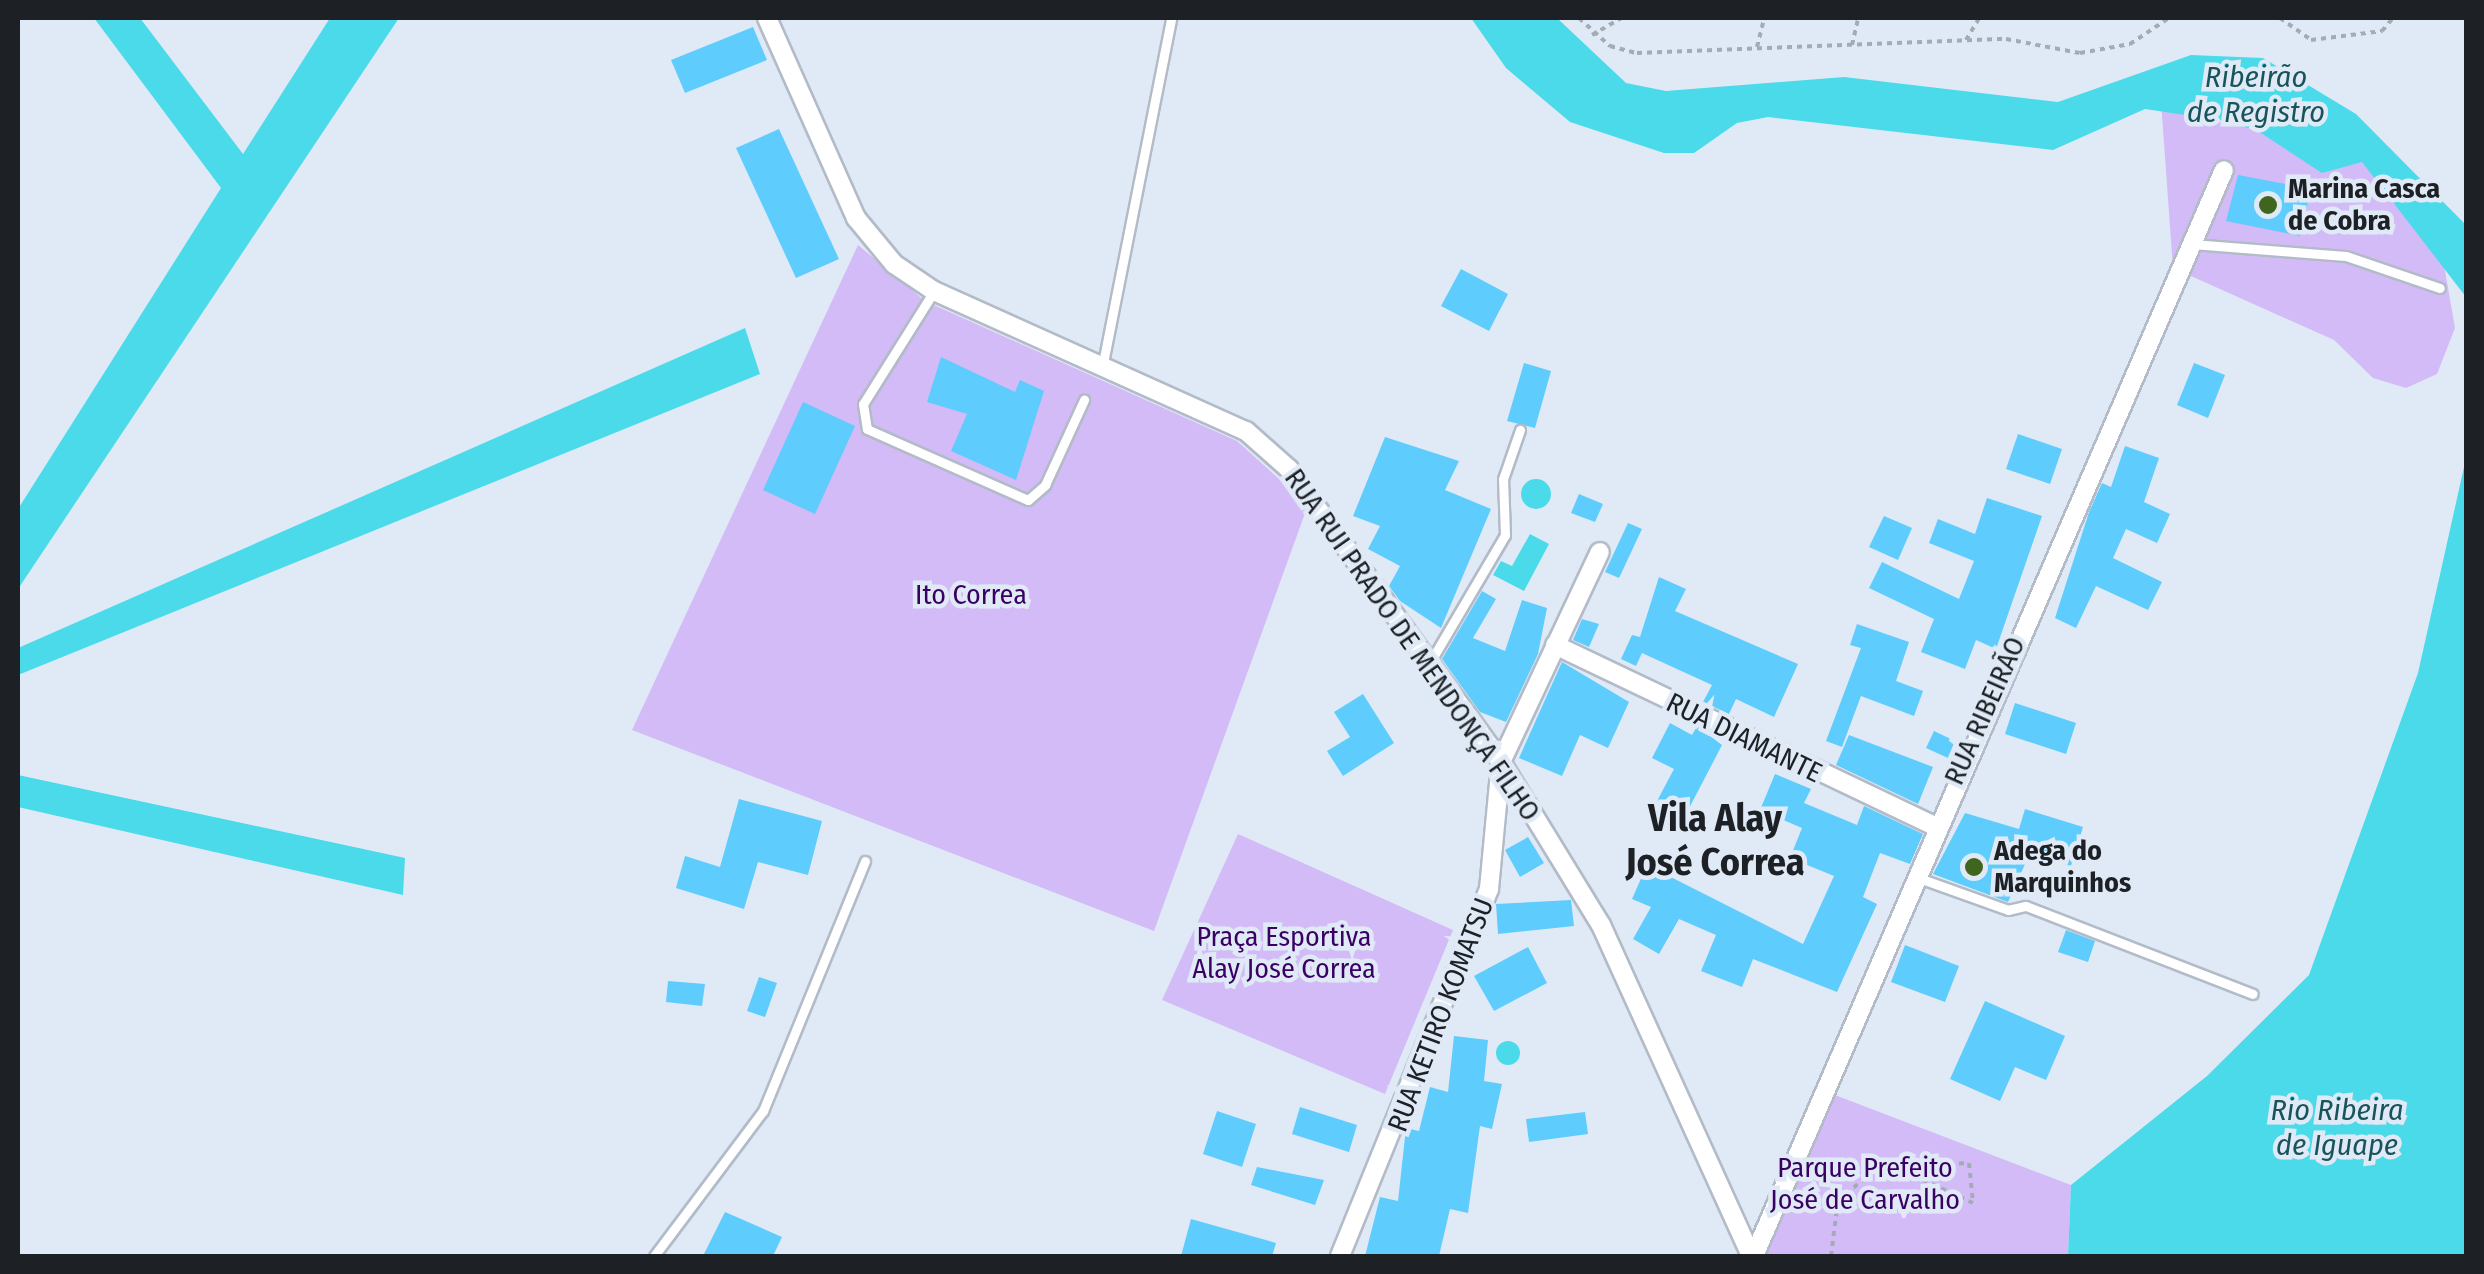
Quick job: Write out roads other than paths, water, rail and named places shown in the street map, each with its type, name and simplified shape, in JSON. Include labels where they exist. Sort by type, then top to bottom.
[{"type":"street","name":"RUA RUI PRADO DE MENDONÇA FILHO","points":[[767,18],[856,218],[883,254],[934,291],[1267,445],[1501,762],[1613,948],[1752,1256]]},
{"type":"street","name":"RUA RIBEIRÃO","points":[[1752,1256],[1934,826],[2224,170]]},
{"type":"street","name":"RUA KETIRO KOMATSU","points":[[1340,1256],[1489,889],[1501,762],[1600,552]]},
{"type":"street","name":"RUA DIAMANTE","points":[[1556,645],[1934,826]]},
{"type":"lane","points":[[1102,368],[1171,18]]},
{"type":"lane","points":[[2192,244],[2346,256],[2440,288]]},
{"type":"lane","points":[[934,291],[863,404],[867,429],[1028,500],[1045,485],[1084,400]]},
{"type":"lane","points":[[1428,666],[1505,535],[1503,479],[1520,430]]},
{"type":"lane","points":[[654,1256],[763,1111],[864,860]]},
{"type":"lane","points":[[1913,876],[2008,910],[2026,906],[2253,994]]},
{"type":"water","points":[[94,18],[140,18],[243,154],[330,18],[399,18],[18,589],[18,509],[221,188]]},
{"type":"water","name":"Ribeirão de Registro","points":[[1471,18],[1557,18],[1626,83],[1666,91],[1844,77],[2058,102],[2191,55],[2263,58],[2356,114],[2466,225],[2466,297],[2362,162],[2322,173],[2258,131],[2225,121],[2145,109],[2053,150],[1768,117],[1737,123],[1694,153],[1664,153],[1570,122],[1506,68]]},
{"type":"water","points":[[745,328],[760,374],[18,675],[18,648]]},
{"type":"water","name":"Rio Ribeira de Iguape","points":[[2466,458],[2466,1256],[2068,1256],[2071,1185],[2207,1076],[2309,975],[2418,673]]},
{"type":"water","points":[[1536,479],[1547,483],[1551,494],[1547,505],[1536,509],[1525,505],[1521,494],[1525,483]]},
{"type":"water","points":[[1530,534],[1549,544],[1524,591],[1493,575],[1501,561],[1512,566]]},
{"type":"water","points":[[18,775],[405,858],[403,895],[18,807]]},
{"type":"water","points":[[1508,1041],[1520,1053],[1508,1065],[1496,1053]]},
{"type":"place","name":"Marina Casca de Cobra","points":[[2268,205]]},
{"type":"place","name":"Adega do Marquinhos","points":[[1974,867]]},
{"type":"district","name":"Vila Alay José Correa","points":[[1715,841]]},
{"type":"park label","name":"Ito Correa","points":[[971,595]]},
{"type":"park label","name":"Praça Esportiva Alay José Correa","points":[[1284,953]]},
{"type":"park label","name":"Parque Prefeito José de Carvalho","points":[[1865,1184]]}]
